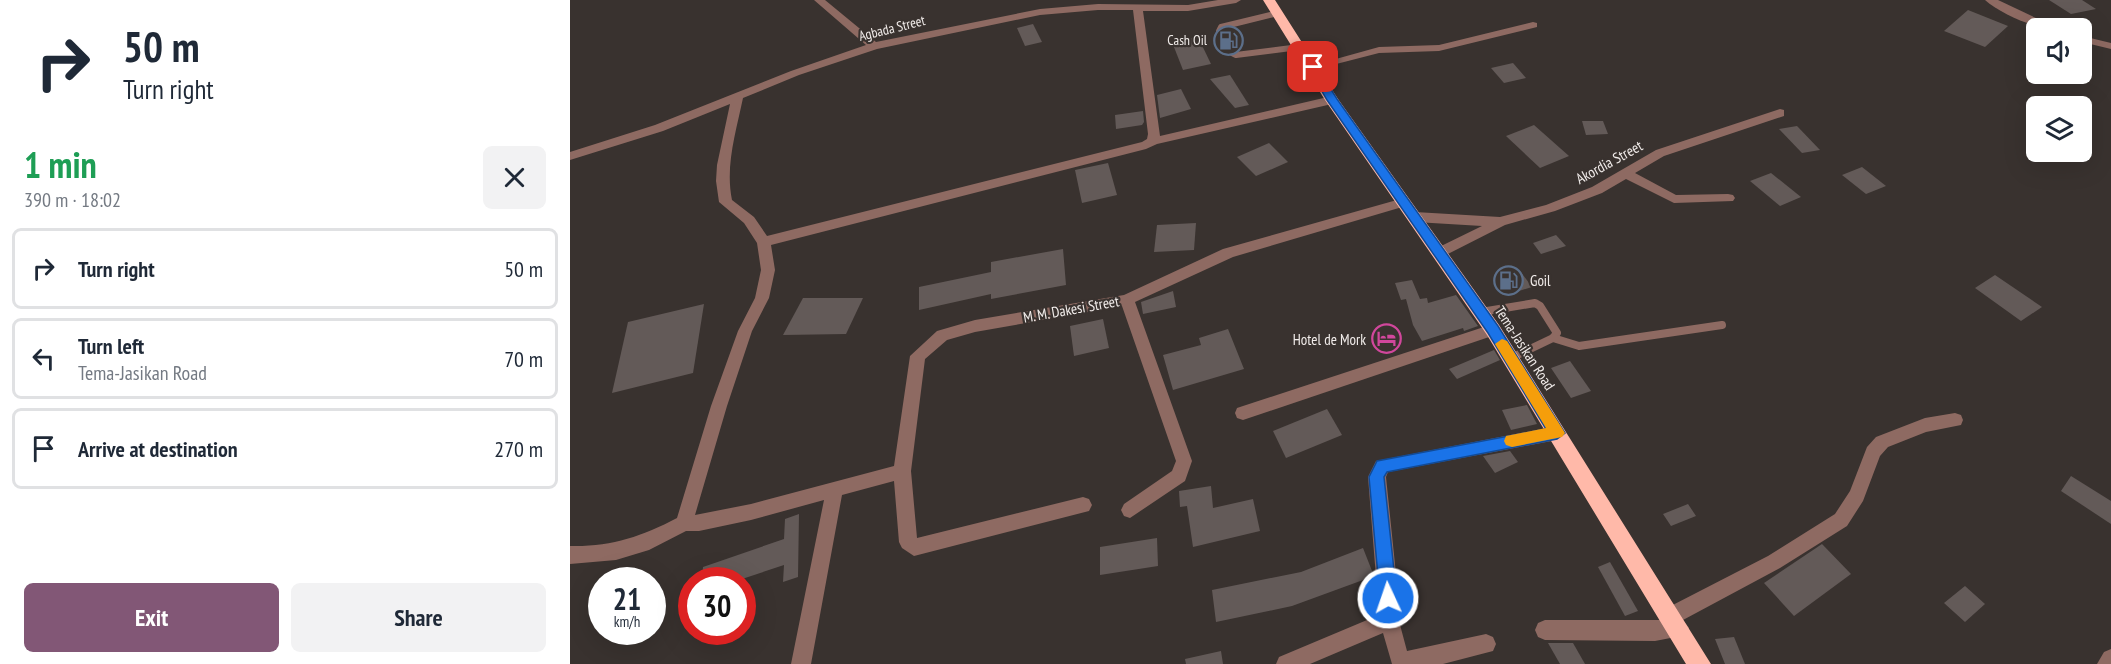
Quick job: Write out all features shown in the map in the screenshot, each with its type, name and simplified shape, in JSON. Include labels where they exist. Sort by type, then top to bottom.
[{"type":"highway","name":"Tema-Jasikan Road","points":[[1273,7],[1332,100],[1493,330],[1699,664]]},
{"type":"street","points":[[819,0],[874,46]]},
{"type":"street","name":"Agbada Street","points":[[570,156],[659,128],[874,46],[1040,12],[1098,7],[1188,9],[1236,0]]},
{"type":"street","points":[[1990,0],[2026,19]]},
{"type":"street","points":[[1138,9],[1154,134],[1152,141]]},
{"type":"street","points":[[1313,67],[1379,50],[1439,48],[1533,25]]},
{"type":"street","points":[[2092,41],[2111,46]]},
{"type":"street","points":[[684,523],[719,406],[745,331],[762,298],[768,270],[764,242],[749,220],[726,202],[722,181],[737,97]]},
{"type":"street","points":[[764,242],[1134,148],[1152,141],[1332,100]]},
{"type":"street","name":"Akordia Street","points":[[1415,218],[1500,222],[1550,208],[1597,190],[1628,174],[1641,162],[1660,153],[1780,113]]},
{"type":"street","points":[[1628,174],[1674,199],[1728,198]]},
{"type":"street","name":"M. M. Dakesi Street","points":[[1083,505],[914,547],[908,542],[902,471],[918,356],[942,335],[975,326],[1127,300],[1228,253],[1404,202]]},
{"type":"street","points":[[1440,253],[1500,222]]},
{"type":"street","points":[[1127,300],[1184,461],[1179,476],[1130,510]]},
{"type":"street","points":[[1242,413],[1493,330]]},
{"type":"street","points":[[1545,630],[1655,631],[1675,622],[1841,520],[1857,495],[1873,452],[1882,442],[1925,425],[1955,420]]},
{"type":"street","points":[[1486,644],[1409,662],[1399,658],[1389,621],[1388,574],[1377,477],[1382,466],[1557,433]]},
{"type":"street","points":[[570,555],[593,556],[632,549],[684,523],[699,523],[834,491],[902,471]]},
{"type":"street","points":[[801,664],[834,491]]},
{"type":"street","points":[[1287,664],[1389,621]]},
{"type":"street","points":[[2107,664],[2111,659]]},
{"type":"lane","points":[[1273,7],[1221,27],[1219,31],[1230,52],[1236,56],[1299,47]]},
{"type":"lane","points":[[1481,312],[1535,303],[1540,306],[1557,333],[1553,338],[1510,358]]},
{"type":"lane","points":[[1553,338],[1579,346],[1722,325]]},
{"type":"building","points":[[2049,0],[2082,0],[2096,9],[2071,14]]},
{"type":"building","points":[[1968,10],[2008,26],[1985,47],[1944,31]]},
{"type":"building","points":[[1033,24],[1042,42],[1025,46],[1017,28]]},
{"type":"building","points":[[1198,37],[1211,64],[1183,70],[1172,42]]},
{"type":"building","points":[[1513,63],[1526,78],[1504,83],[1491,68]]},
{"type":"building","points":[[1230,75],[1249,105],[1235,108],[1210,79]]},
{"type":"building","points":[[1181,89],[1191,109],[1160,118],[1157,95]]},
{"type":"building","points":[[1143,111],[1142,125],[1116,129],[1115,115]]},
{"type":"building","points":[[1582,121],[1603,121],[1608,134],[1586,135]]},
{"type":"building","points":[[1534,125],[1569,156],[1540,168],[1506,136]]},
{"type":"building","points":[[1797,126],[1820,150],[1802,153],[1779,129]]},
{"type":"building","points":[[1269,143],[1288,162],[1256,176],[1237,157]]},
{"type":"building","points":[[1108,163],[1117,195],[1082,203],[1075,170]]},
{"type":"building","points":[[1862,167],[1886,186],[1866,194],[1842,175]]},
{"type":"building","points":[[1771,173],[1801,197],[1780,206],[1750,181]]},
{"type":"building","points":[[1196,223],[1194,250],[1154,252],[1157,225]]},
{"type":"building","points":[[1556,235],[1566,246],[1541,254],[1533,243]]},
{"type":"building","points":[[1063,249],[1066,285],[991,299],[991,294],[919,310],[919,287],[991,272],[991,262]]},
{"type":"building","points":[[1520,271],[1532,287],[1506,295],[1495,278]]},
{"type":"building","points":[[1995,275],[2042,307],[2021,321],[1975,288]]},
{"type":"building","points":[[1412,280],[1420,299],[1427,298],[1428,303],[1456,295],[1478,326],[1464,331],[1463,328],[1422,341],[1413,325],[1406,299],[1401,300],[1395,283]]},
{"type":"building","points":[[1173,291],[1176,307],[1143,314],[1141,302]]},
{"type":"building","points":[[803,298],[863,298],[846,334],[783,335]]},
{"type":"building","points":[[704,304],[693,373],[612,393],[628,322]]},
{"type":"building","points":[[1103,319],[1109,348],[1074,356],[1070,326]]},
{"type":"building","points":[[1228,329],[1244,369],[1173,390],[1163,355],[1201,345],[1199,338]]},
{"type":"building","points":[[1494,350],[1500,360],[1457,379],[1449,369]]},
{"type":"building","points":[[1570,361],[1591,391],[1571,398],[1551,368]]},
{"type":"building","points":[[1527,405],[1537,424],[1511,430],[1502,410]]},
{"type":"building","points":[[1327,409],[1342,435],[1286,458],[1273,431]]},
{"type":"building","points":[[1510,451],[1518,462],[1495,473],[1483,456]]},
{"type":"building","points":[[2071,476],[2111,501],[2111,524],[2061,491]]},
{"type":"building","points":[[1211,486],[1213,508],[1253,499],[1260,531],[1193,547],[1187,506],[1180,507],[1179,491]]},
{"type":"building","points":[[1688,504],[1696,516],[1671,526],[1663,514]]},
{"type":"building","points":[[799,514],[798,577],[783,582],[784,565],[756,574],[756,567],[703,567],[784,539],[785,519]]},
{"type":"building","points":[[1157,538],[1158,566],[1100,575],[1100,547]]},
{"type":"building","points":[[1822,544],[1851,574],[1794,616],[1764,583]]},
{"type":"building","points":[[1363,548],[1374,576],[1292,606],[1216,622],[1212,590],[1301,572]]},
{"type":"building","points":[[1610,562],[1638,611],[1625,616],[1598,567]]},
{"type":"building","points":[[1965,586],[1985,604],[1965,622],[1944,603]]},
{"type":"building","points":[[1734,637],[1745,664],[1725,664],[1715,639]]},
{"type":"building","points":[[1548,643],[1573,643],[1585,664],[1560,664]]},
{"type":"building","points":[[1221,651],[1223,664],[1186,664],[1185,659]]},
{"type":"slow traffic","points":[[1502,344],[1557,433],[1512,441]]},
{"type":"place","name":"Cash Oil","points":[[1228,40]]},
{"type":"place","name":"Goil","points":[[1509,280]]},
{"type":"place","name":"Hotel de Mork","points":[[1387,339]]},
{"type":"route","points":[[1313,67],[1332,100],[1493,330],[1557,433],[1402,460],[1382,466],[1377,477],[1388,574],[1388,598]]}]
